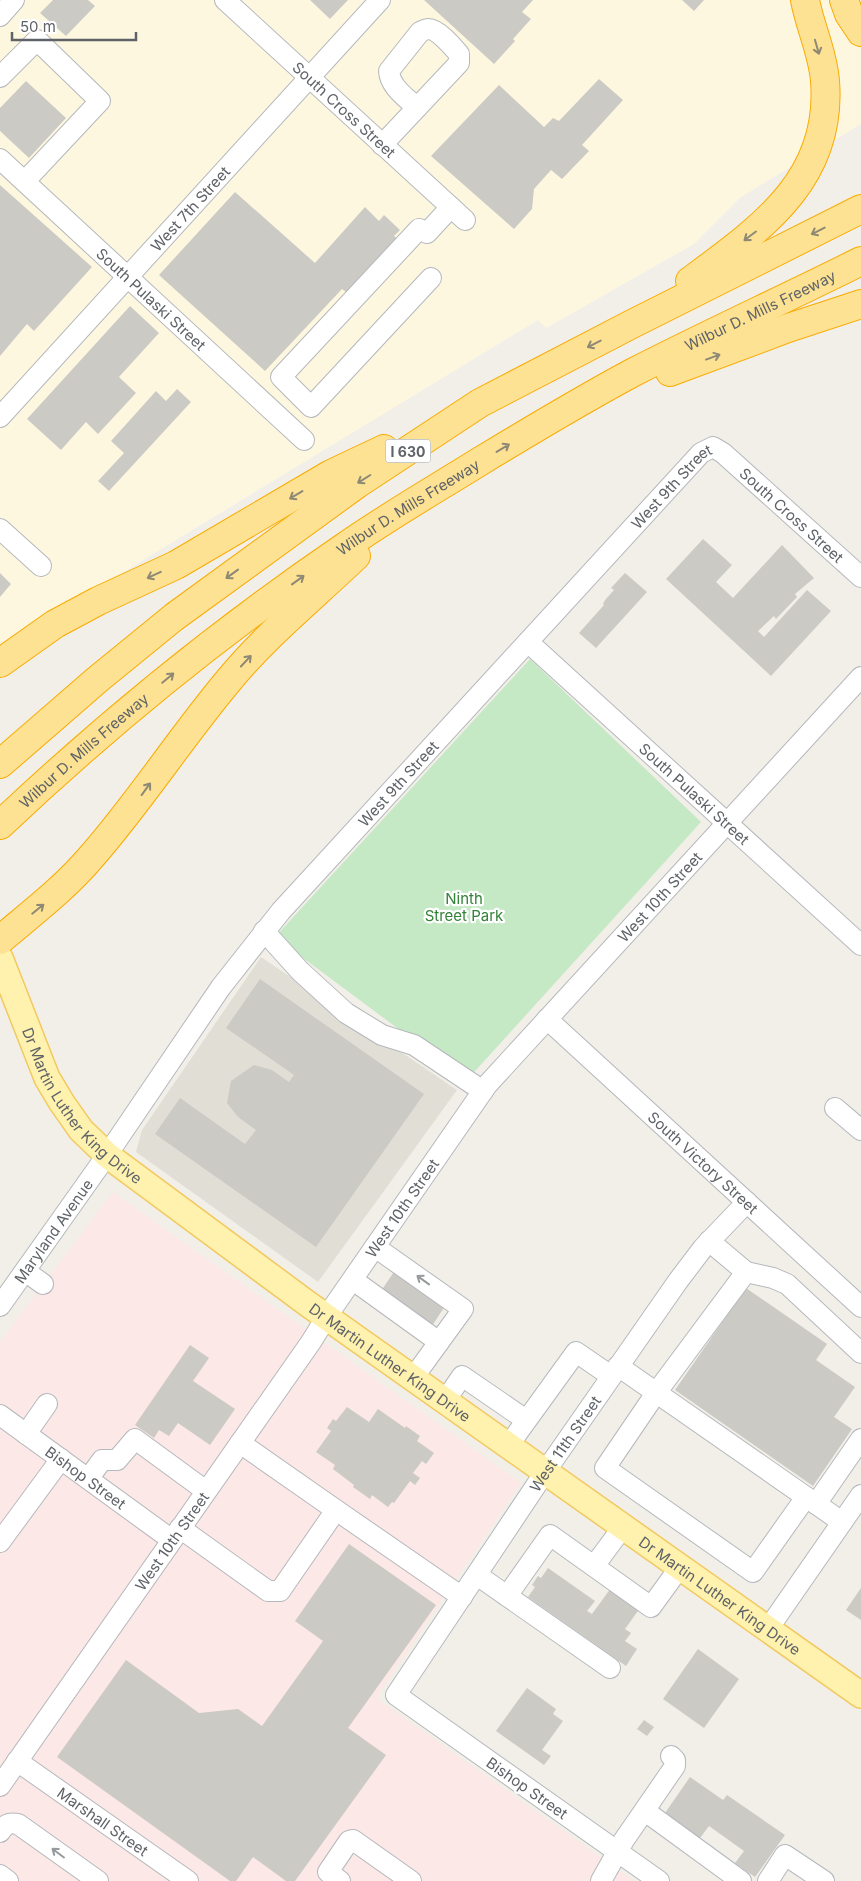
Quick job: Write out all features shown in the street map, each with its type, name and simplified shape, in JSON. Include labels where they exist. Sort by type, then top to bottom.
[{"type":"highway","points":[[632,324],[757,230],[792,193],[808,167],[822,134],[825,82],[824,69],[805,0]]},
{"type":"highway","points":[[845,0],[849,14],[861,32]]},
{"type":"highway","name":"I 630","points":[[0,764],[98,678],[174,616],[357,484],[480,403],[861,209]]},
{"type":"highway","name":"Wilbur D. Mills Freeway","points":[[0,825],[58,771],[181,667],[238,623],[335,554],[416,500],[568,409],[632,374],[861,261]]},
{"type":"highway","points":[[568,409],[788,328],[861,304]]},
{"type":"highway","points":[[0,663],[63,619],[176,565],[331,474],[480,403]]},
{"type":"highway","points":[[0,940],[56,895],[92,856],[141,796],[203,712],[271,634],[416,500]]},
{"type":"main road","name":"Dr Martin Luther King Drive","points":[[0,958],[47,1078],[81,1130],[107,1155],[172,1205],[413,1378],[861,1695]]},
{"type":"street","points":[[0,16],[14,0]]},
{"type":"street","name":"South Cross Street","points":[[225,0],[458,214],[427,233],[419,229],[281,378],[311,407],[431,278]]},
{"type":"street","name":"West 7th Street","points":[[0,417],[380,0]]},
{"type":"street","points":[[0,77],[37,40],[100,102],[25,181]]},
{"type":"street","points":[[382,145],[417,108]]},
{"type":"street","name":"South Pulaski Street","points":[[0,159],[304,440]]},
{"type":"street","name":"West 9th Street","points":[[107,1155],[221,986],[281,911],[701,453],[713,447],[722,453]]},
{"type":"street","name":"South Cross Street","points":[[722,453],[861,577]]},
{"type":"street","points":[[0,529],[42,566]]},
{"type":"street","name":"South Pulaski Street","points":[[528,642],[861,945]]},
{"type":"street","name":"West 10th Street","points":[[0,1786],[311,1342],[483,1091],[861,677]]},
{"type":"street","points":[[264,932],[300,971],[346,1013],[382,1035],[414,1044],[483,1091]]},
{"type":"street","name":"South Victory Street","points":[[547,1019],[861,1307]]},
{"type":"street","points":[[835,1108],[861,1130]]},
{"type":"street","name":"Maryland Avenue","points":[[0,1306],[107,1155]]},
{"type":"street","name":"West 11th Street","points":[[396,1695],[545,1472],[678,1281],[709,1241],[747,1202]]},
{"type":"street","points":[[709,1241],[746,1272],[773,1278],[787,1284],[861,1353]]},
{"type":"street","points":[[375,1247],[462,1309],[413,1378]]},
{"type":"street","points":[[25,1271],[43,1284]]},
{"type":"street","points":[[746,1272],[656,1393],[605,1468],[753,1572],[861,1439]]},
{"type":"street","points":[[353,1280],[438,1342]]},
{"type":"street","points":[[508,1446],[576,1352],[656,1393],[842,1522]]},
{"type":"street","points":[[445,1400],[462,1376],[526,1420]]},
{"type":"street","points":[[26,1434],[47,1404]]},
{"type":"street","name":"Bishop Street","points":[[0,1416],[89,1478],[268,1591],[280,1591],[336,1510]]},
{"type":"street","points":[[89,1478],[102,1460],[116,1460],[135,1439],[206,1491]]},
{"type":"street","points":[[240,1442],[462,1597]]},
{"type":"street","points":[[0,1542],[62,1459]]},
{"type":"street","points":[[768,1629],[861,1495]]},
{"type":"street","points":[[594,1566],[623,1527]]},
{"type":"street","points":[[507,1596],[550,1535],[651,1607],[680,1567]]},
{"type":"street","points":[[477,1575],[610,1668]]},
{"type":"street","name":"Bishop Street","points":[[396,1695],[659,1881]]},
{"type":"street","points":[[601,1881],[608,1872],[617,1852],[675,1766],[675,1760],[671,1756]]},
{"type":"street","name":"Marshall Street","points":[[17,1761],[176,1878]]},
{"type":"street","points":[[645,1811],[741,1881]]},
{"type":"street","points":[[0,1832],[5,1825],[11,1823],[18,1824],[98,1881]]},
{"type":"street","points":[[330,1878],[349,1840],[353,1840],[411,1881]]},
{"type":"street","points":[[768,1881],[785,1855],[824,1881]]},
{"type":"street","points":[[0,1875],[8,1881]]},
{"type":"shaded area","points":[[0,0],[861,0],[861,124],[741,197],[694,244],[546,328],[538,320],[0,647]]},
{"type":"shaded area","points":[[261,957],[457,1090],[318,1282],[136,1152],[142,1130]]},
{"type":"shaded area","points":[[113,1192],[521,1483],[376,1698],[634,1881],[0,1881],[0,1342]]},
{"type":"green space","name":"Ninth Street Park","points":[[530,659],[701,822],[467,1080],[275,937]]},
{"type":"building","points":[[53,0],[88,0],[95,6],[66,36],[40,13]]},
{"type":"building","points":[[310,0],[348,0],[330,19]]},
{"type":"building","points":[[424,0],[533,0],[522,12],[531,19],[513,39],[515,41],[494,64]]},
{"type":"building","points":[[682,0],[704,0],[694,11]]},
{"type":"building","points":[[599,79],[623,100],[582,145],[589,151],[562,179],[551,170],[534,189],[532,209],[514,229],[431,156],[499,85],[544,127],[553,118],[559,121]]},
{"type":"building","points":[[26,81],[66,118],[29,158],[0,131],[0,108]]},
{"type":"building","points":[[0,185],[92,267],[34,331],[27,324],[0,356]]},
{"type":"building","points":[[235,192],[315,263],[365,207],[379,221],[384,215],[400,230],[394,236],[399,240],[351,296],[342,289],[265,371],[159,275]]},
{"type":"building","points":[[130,306],[159,333],[119,377],[136,393],[98,434],[86,422],[61,450],[27,419]]},
{"type":"building","points":[[177,389],[191,402],[109,491],[98,481],[124,453],[111,441],[156,391],[166,401]]},
{"type":"building","points":[[703,539],[732,565],[716,582],[733,598],[782,545],[814,578],[795,594],[797,597],[776,619],[774,616],[758,631],[764,637],[807,590],[831,611],[771,676],[666,579]]},
{"type":"building","points":[[0,573],[11,584],[0,597]]},
{"type":"building","points":[[625,573],[647,592],[596,648],[579,633],[604,605],[605,600],[614,590],[611,588]]},
{"type":"building","points":[[260,979],[424,1094],[316,1247],[155,1134],[180,1098],[245,1144],[256,1130],[238,1117],[227,1103],[231,1081],[254,1065],[272,1070],[289,1082],[294,1075],[226,1028]]},
{"type":"building","points":[[396,1269],[447,1303],[430,1329],[386,1300],[383,1288]]},
{"type":"building","points":[[746,1288],[827,1344],[816,1360],[855,1387],[834,1417],[852,1429],[813,1486],[675,1390]]},
{"type":"building","points":[[190,1345],[209,1358],[193,1381],[235,1409],[210,1445],[178,1423],[169,1436],[159,1430],[154,1438],[135,1425]]},
{"type":"building","points":[[347,1407],[369,1422],[378,1409],[420,1436],[417,1441],[434,1453],[426,1464],[422,1461],[413,1473],[420,1478],[415,1485],[410,1481],[394,1503],[392,1502],[388,1507],[372,1495],[370,1499],[353,1487],[354,1485],[333,1469],[335,1465],[316,1452],[331,1431],[327,1428],[333,1419],[336,1421]]},
{"type":"building","points":[[349,1544],[436,1605],[348,1728],[386,1755],[295,1881],[286,1881],[253,1857],[236,1881],[230,1881],[57,1757],[126,1660],[199,1713],[238,1709],[262,1726],[323,1641],[295,1621]]},
{"type":"building","points":[[548,1568],[595,1601],[587,1611],[592,1614],[611,1588],[640,1608],[625,1629],[631,1633],[625,1641],[637,1649],[626,1666],[528,1597],[535,1587],[532,1585],[538,1576],[541,1578]]},
{"type":"building","points":[[861,1588],[861,1620],[846,1610]]},
{"type":"building","points":[[698,1649],[739,1679],[704,1728],[663,1699]]},
{"type":"building","points":[[527,1688],[556,1709],[553,1714],[563,1721],[542,1750],[551,1756],[544,1765],[496,1731]]},
{"type":"building","points":[[644,1720],[654,1727],[647,1736],[637,1729]]},
{"type":"building","points":[[690,1777],[723,1800],[727,1795],[785,1835],[755,1877],[735,1863],[744,1851],[709,1826],[700,1838],[665,1813]]}]
